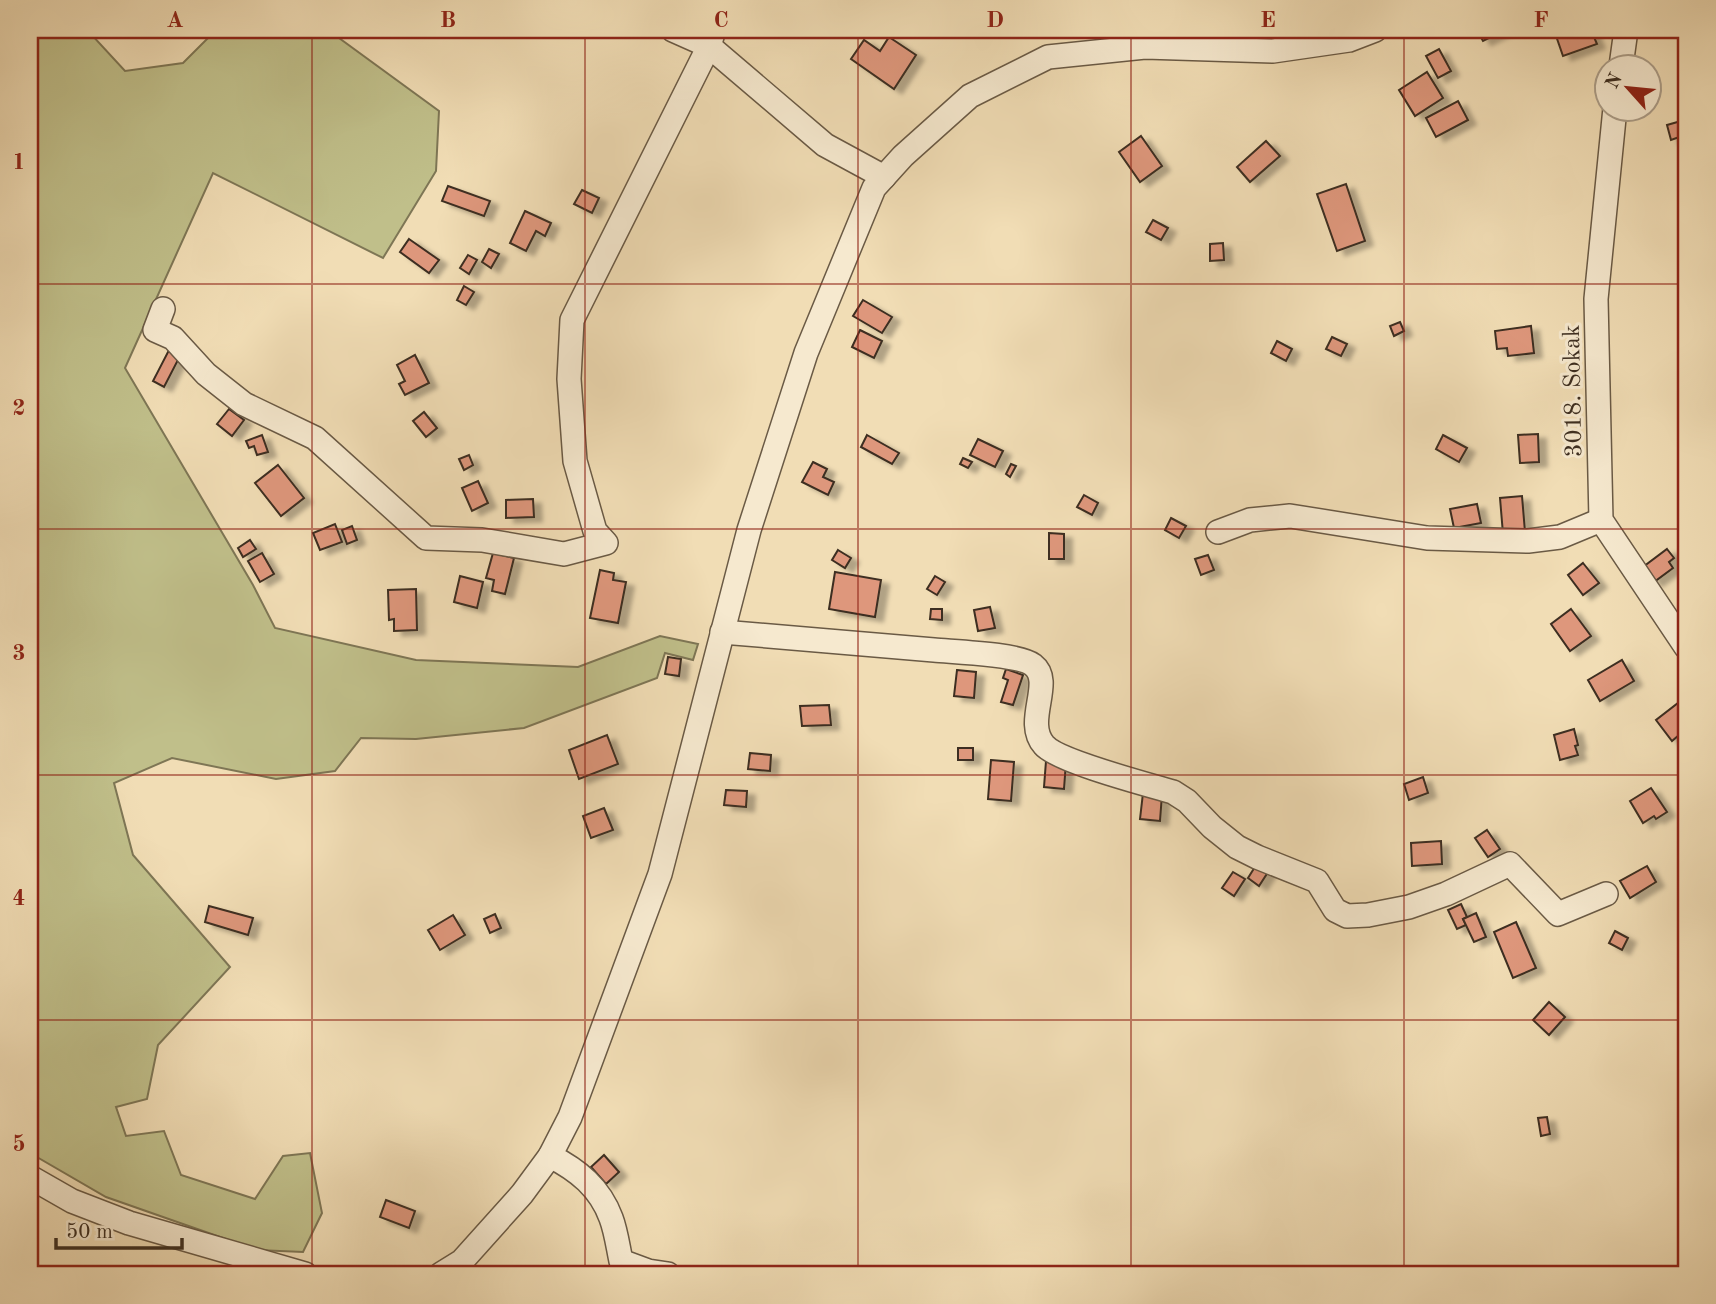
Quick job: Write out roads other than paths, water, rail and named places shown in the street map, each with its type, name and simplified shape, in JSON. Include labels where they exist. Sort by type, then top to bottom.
[{"type":"street","points":[[673,30],[711,38],[825,145],[884,177]]},
{"type":"street","points":[[441,1274],[462,1261],[522,1194],[550,1156],[570,1117],[660,874],[749,530],[806,353],[874,188],[903,156],[970,96],[1048,57],[1146,47],[1273,51],[1349,40],[1375,30]]},
{"type":"street","points":[[1623,52],[1626,30]]},
{"type":"street","points":[[163,309],[155,330],[173,338],[206,374],[244,404],[315,438],[426,538],[482,540],[564,554],[606,543],[595,531],[575,461],[569,379],[572,320],[711,38]]},
{"type":"street","name":"3018. Sokak","points":[[1601,520],[1596,299],[1614,122]]},
{"type":"street","points":[[1218,533],[1250,520],[1290,516],[1427,538],[1528,541],[1560,537],[1601,520],[1686,647]]},
{"type":"street","points":[[722,632],[968,653],[1018,659],[1032,664],[1040,672],[1042,679],[1035,722],[1044,746],[1075,761],[1173,792],[1237,847],[1317,881],[1335,910],[1347,916],[1409,907],[1446,894],[1510,864],[1558,914],[1606,894]]},
{"type":"street","points":[[550,1156],[568,1165],[597,1190],[612,1219],[620,1268],[668,1274]]},
{"type":"street","points":[[30,1178],[72,1201],[129,1223],[305,1274]]}]
